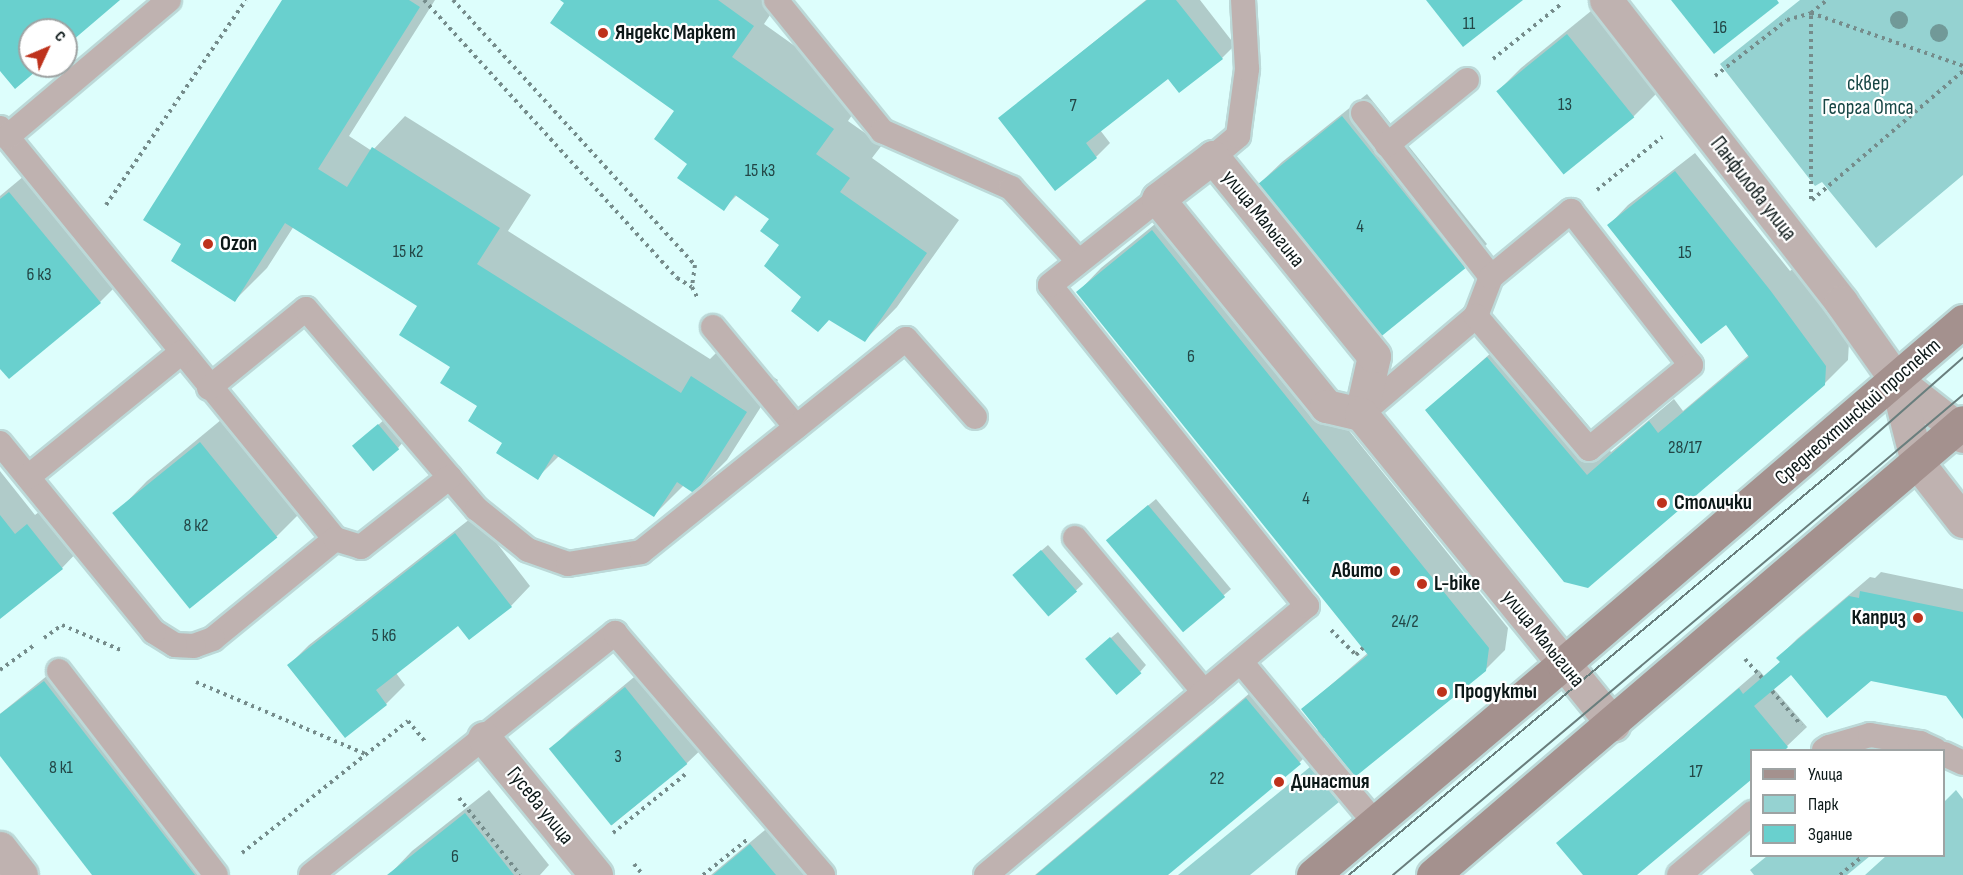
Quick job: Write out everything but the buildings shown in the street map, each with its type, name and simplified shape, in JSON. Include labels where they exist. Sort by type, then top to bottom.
[{"type":"main road","name":"Среднеохтинский проспект","points":[[1313,875],[1963,321]]},
{"type":"main road","points":[[1434,875],[1917,462],[1961,428]]},
{"type":"street","name":"Панфилова улица","points":[[1606,0],[1841,302],[1896,380],[1961,428]]},
{"type":"street","name":"улица Малыгина","points":[[1158,199],[1213,156],[1374,356],[1361,414],[1613,724]]},
{"type":"street","points":[[1158,199],[1326,406],[1361,414]]},
{"type":"street","name":"Панфилова улица","points":[[1896,380],[1917,462],[1963,521]]},
{"type":"street","name":"Гусева улица","points":[[484,738],[595,875]]},
{"type":"street","points":[[0,848],[21,875]]},
{"type":"lane","points":[[169,0],[4,132],[209,388],[335,539],[362,547],[450,477]]},
{"type":"lane","points":[[776,0],[882,131],[1011,188],[1079,262]]},
{"type":"lane","points":[[1213,156],[1238,136],[1247,69],[1243,0]]},
{"type":"lane","points":[[1387,145],[1467,80]]},
{"type":"lane","points":[[1363,113],[1491,277]]},
{"type":"lane","points":[[986,875],[1307,606],[1050,285],[1158,199]]},
{"type":"lane","points":[[1361,414],[1476,316],[1491,277],[1571,211],[1691,365],[1589,449],[1476,316]]},
{"type":"lane","points":[[209,388],[306,309],[477,509],[528,550],[568,564],[641,552],[906,339],[975,417]]},
{"type":"lane","points":[[713,327],[796,427]]},
{"type":"lane","points":[[28,477],[182,352]]},
{"type":"lane","points":[[0,443],[154,632],[175,645],[194,646],[213,639],[335,539]]},
{"type":"lane","points":[[1075,538],[1204,692]]},
{"type":"lane","points":[[311,875],[615,633],[823,875]]},
{"type":"lane","points":[[1241,662],[1375,823]]},
{"type":"lane","points":[[59,671],[216,874]]},
{"type":"lane","points":[[1817,742],[1829,747],[1870,735],[1920,743],[1934,749]]},
{"type":"lane","points":[[1945,754],[1963,763]]},
{"type":"lane","points":[[1679,875],[1750,815]]},
{"type":"path","points":[[87,234],[246,0]]},
{"type":"path","points":[[424,0],[677,278],[692,287],[713,327]]},
{"type":"path","points":[[453,0],[695,265],[692,287]]},
{"type":"path","points":[[1715,76],[1787,20],[1811,13],[1827,0]]},
{"type":"path","points":[[1467,80],[1560,5]]},
{"type":"path","points":[[1811,13],[1963,66]]},
{"type":"path","points":[[1811,13],[1811,200],[1963,71]]},
{"type":"path","points":[[1571,211],[1662,137]]},
{"type":"path","points":[[1439,586],[1445,582]]},
{"type":"path","points":[[1307,606],[1356,654],[1363,648]]},
{"type":"path","points":[[1745,659],[1762,678]]},
{"type":"path","points":[[1772,691],[1817,742]]},
{"type":"path","points":[[216,874],[408,721],[520,875]]},
{"type":"path","points":[[610,836],[691,769]]},
{"type":"path","points":[[704,875],[749,838]]},
{"type":"path","points":[[1840,875],[1861,857]]},
{"type":"green space","name":"сквер Георга Отса","points":[[1800,0],[1963,0],[1963,175],[1876,248],[1822,182],[1815,186],[1720,64]]},
{"type":"green space","points":[[1310,767],[1339,802],[1250,875],[1178,875]]},
{"type":"green space","points":[[1956,790],[1963,799],[1963,875],[1865,875],[1885,857],[1945,857],[1945,801]]},
{"type":"green space","points":[[1766,857],[1869,857],[1847,875],[1754,875],[1750,870]]},
{"type":"tram line","points":[[1349,875],[1849,458],[1963,358]]},
{"type":"tram line","points":[[1393,875],[1963,395]]},
{"type":"place","name":"Яндекс Маркет","points":[[603,33]]},
{"type":"place","name":"Ozon","points":[[208,244]]},
{"type":"place","name":"Столички","points":[[1662,503]]},
{"type":"place","name":"Авито","points":[[1395,571]]},
{"type":"place","name":"L-bike","points":[[1422,584]]},
{"type":"place","name":"Каприз","points":[[1918,618]]},
{"type":"place","name":"Продукты","points":[[1442,692]]},
{"type":"place","name":"Династия","points":[[1279,782]]}]
